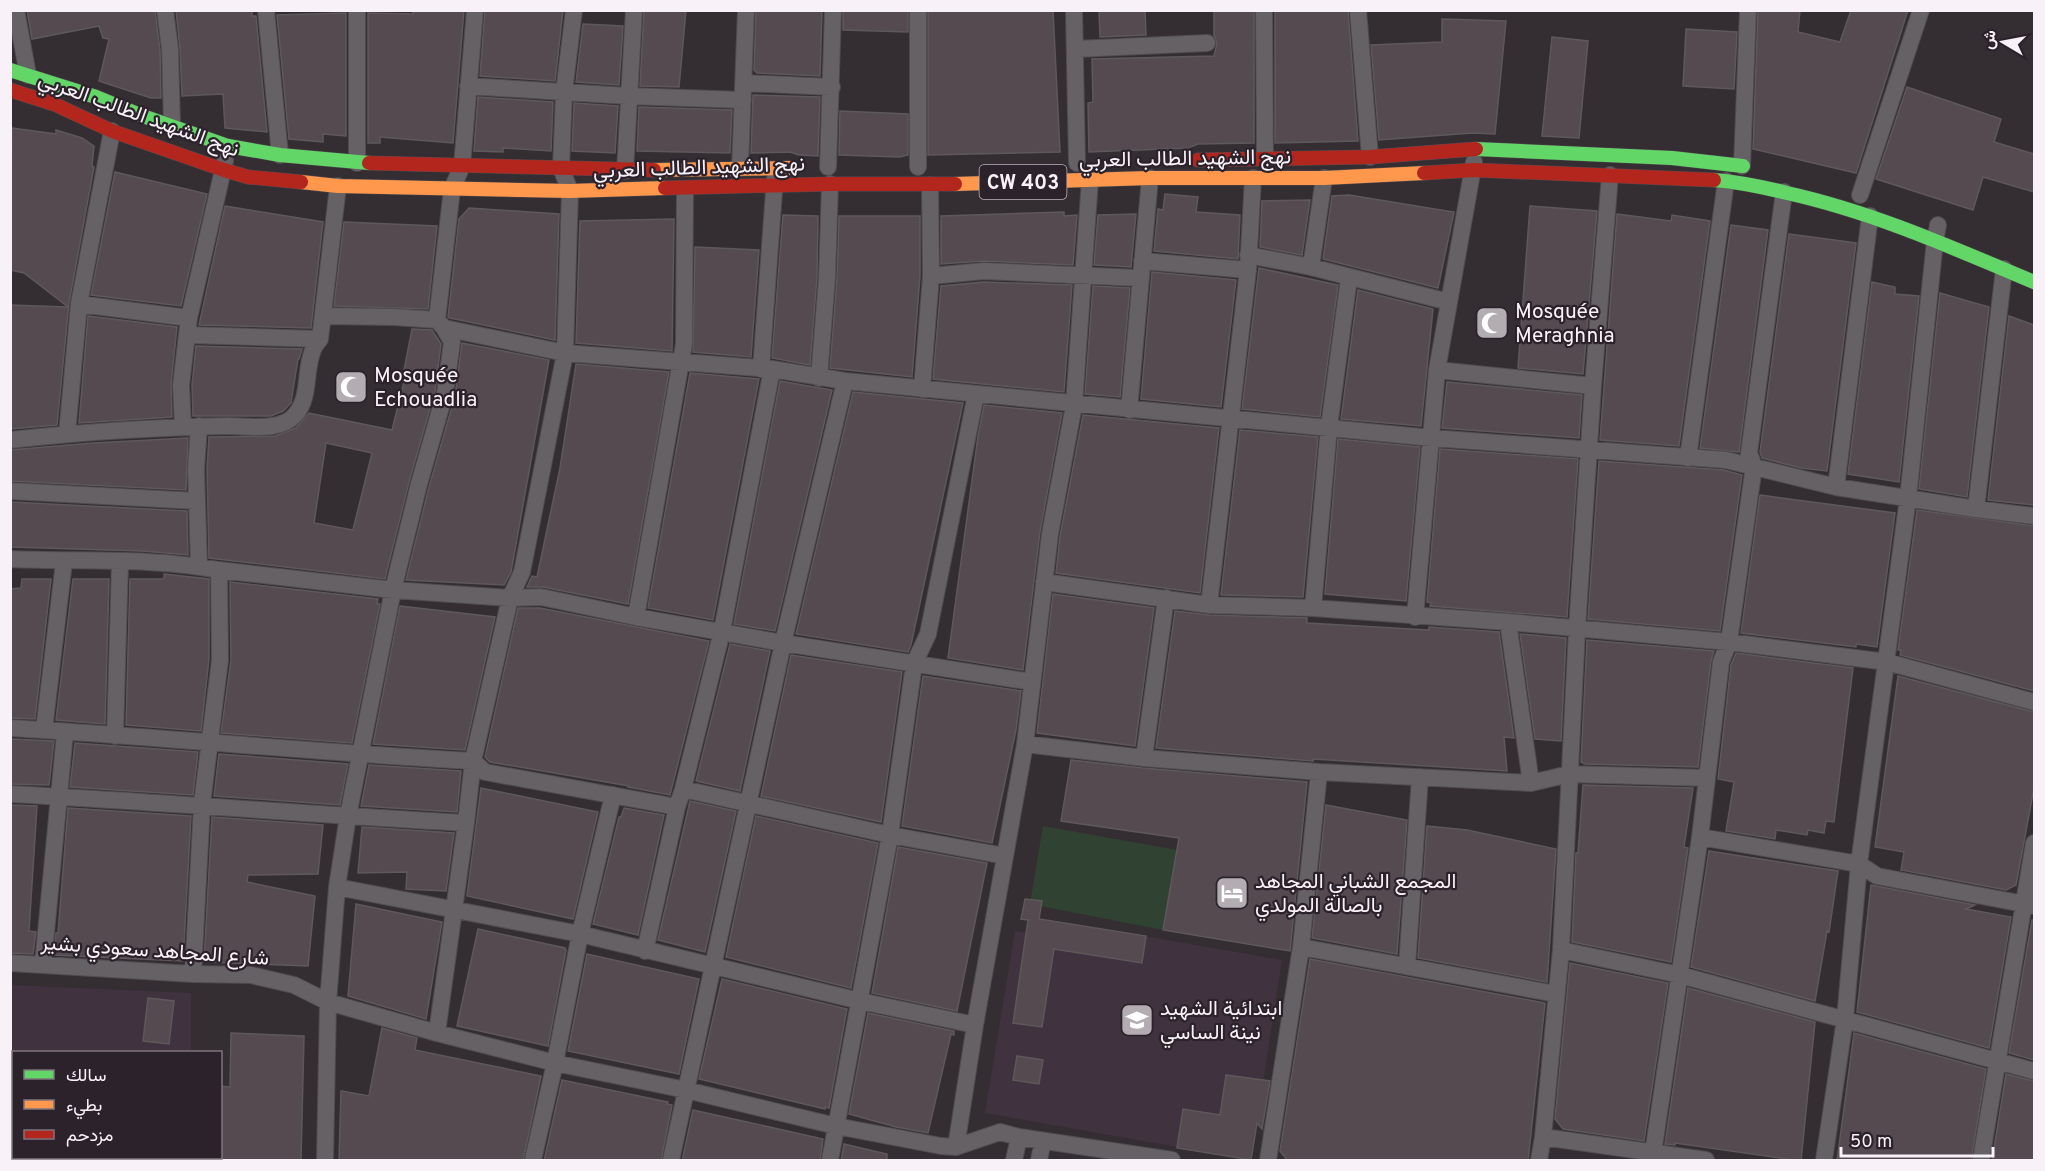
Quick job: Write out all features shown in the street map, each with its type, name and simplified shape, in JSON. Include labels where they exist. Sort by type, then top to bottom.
[{"type":"main road","name":"نهج الشهيد الطالب العربي","points":[[10,70],[96,97],[228,146],[280,155],[357,163],[625,171],[823,167]]},
{"type":"main road","name":"نهج الشهيد الطالب العربي","points":[[10,90],[54,104],[112,131],[224,170],[248,177],[338,186],[570,191],[830,184],[930,185],[1081,167],[1150,178],[1324,178],[1474,170],[1726,181],[1764,187],[1830,204],[1904,228],[1941,231]]},
{"type":"main road","name":"نهج الشهيد الطالب العربي","points":[[1184,160],[1370,157],[1473,149],[1672,158],[1747,167]]},
{"type":"main road","name":"نهج الشهيد الطالب العربي","points":[[1921,218],[2004,269],[2034,282]]},
{"type":"street","points":[[16,10],[28,75]]},
{"type":"street","points":[[165,10],[170,49],[172,126]]},
{"type":"street","points":[[266,10],[280,155]]},
{"type":"street","points":[[357,10],[357,163]]},
{"type":"street","points":[[325,1161],[328,1002],[337,887],[348,816],[393,590],[419,484],[445,393],[453,342],[440,324],[452,189],[462,166],[475,10]]},
{"type":"street","points":[[437,1033],[473,761],[510,598],[522,572],[565,353],[570,191],[561,168],[564,92],[574,10]]},
{"type":"street","points":[[625,171],[634,10]]},
{"type":"street","points":[[740,168],[747,10]]},
{"type":"street","points":[[823,167],[831,87],[833,10]]},
{"type":"street","points":[[918,10],[918,167]]},
{"type":"street","points":[[1074,10],[1083,277],[1074,405],[1050,534],[1025,744],[975,1025],[956,1147],[1000,1132],[1018,1137],[1172,1161]]},
{"type":"street","points":[[1264,10],[1265,159]]},
{"type":"street","points":[[1358,10],[1370,157]]},
{"type":"street","points":[[1747,167],[1748,10]]},
{"type":"street","points":[[1860,195],[1921,10]]},
{"type":"street","points":[[1076,49],[1207,43]]},
{"type":"street","points":[[468,86],[628,96],[831,87]]},
{"type":"street","points":[[67,434],[79,304],[112,131]]},
{"type":"street","points":[[199,566],[196,469],[191,427],[181,385],[189,326],[228,146]]},
{"type":"street","points":[[1415,617],[1437,370],[1474,170],[1473,149]]},
{"type":"street","points":[[645,951],[677,807],[722,631],[767,369],[776,168]]},
{"type":"street","points":[[1539,1161],[1561,950],[1577,630],[1610,175]]},
{"type":"street","points":[[1129,410],[1150,178]]},
{"type":"street","points":[[1209,605],[1232,419],[1248,262],[1253,178]]},
{"type":"street","points":[[1311,267],[1324,178]]},
{"type":"street","points":[[1688,458],[1726,181]]},
{"type":"street","points":[[819,378],[827,278],[830,184]]},
{"type":"street","points":[[922,389],[931,276],[930,185]]},
{"type":"street","points":[[10,440],[67,434],[191,427],[273,426],[290,420],[299,410],[313,350],[320,339],[338,186]]},
{"type":"street","points":[[636,617],[682,363],[685,189]]},
{"type":"street","points":[[1652,1156],[1700,837],[1721,662],[1729,642],[1754,466],[1749,453],[1784,192]]},
{"type":"street","points":[[1836,487],[1870,216]]},
{"type":"street","points":[[1824,1161],[1845,1019],[1859,864],[1887,662],[1941,231]]},
{"type":"street","points":[[931,276],[984,271],[1083,277],[1248,262],[1311,267],[1449,302]]},
{"type":"street","points":[[1976,509],[2004,269]]},
{"type":"street","points":[[1314,608],[1329,427],[1349,278]]},
{"type":"street","points":[[79,304],[189,326],[320,339]]},
{"type":"street","points":[[324,316],[394,317],[440,324],[565,353],[767,369],[844,381],[1074,405],[1432,438],[1726,460],[1836,487],[2034,516]]},
{"type":"street","points":[[1437,370],[1593,386]]},
{"type":"street","points":[[671,1161],[783,643],[844,381]]},
{"type":"street","points":[[830,1161],[890,835],[914,664],[928,634],[976,394]]},
{"type":"street","points":[[10,490],[197,501]]},
{"type":"street","points":[[10,560],[199,566],[393,590],[510,598],[541,597],[636,617],[783,643],[1032,682]]},
{"type":"street","points":[[44,730],[64,562]]},
{"type":"street","points":[[115,736],[120,562]]},
{"type":"street","points":[[193,974],[202,804],[220,660],[219,570]]},
{"type":"street","points":[[1044,582],[1209,605],[1314,608],[1508,622],[1729,642],[1887,662],[2034,702]]},
{"type":"street","points":[[1144,758],[1166,598]]},
{"type":"street","points":[[1508,622],[1531,783]]},
{"type":"street","points":[[10,728],[209,741],[361,755],[473,761],[485,772],[677,807]]},
{"type":"street","points":[[43,964],[65,733]]},
{"type":"street","points":[[1025,744],[1144,758],[1319,772],[1531,783],[1569,774],[1707,778]]},
{"type":"street","points":[[1268,1161],[1301,947],[1319,772]]},
{"type":"street","points":[[1407,966],[1420,777]]},
{"type":"street","points":[[683,789],[890,835],[1005,856]]},
{"type":"street","points":[[10,794],[202,804],[466,823]]},
{"type":"street","points":[[533,1161],[580,934],[613,795]]},
{"type":"street","points":[[1700,837],[1859,864],[1877,876],[2029,905]]},
{"type":"street","points":[[1981,1161],[1997,1061],[2029,905],[2034,843]]},
{"type":"street","points":[[337,887],[580,934],[860,1001],[975,1025]]},
{"type":"street","points":[[1301,947],[1556,994]]},
{"type":"street","points":[[1561,950],[1680,975],[2034,1071]]},
{"type":"street","name":"شارع المجاهد سعودي بشير","points":[[10,963],[193,974],[251,975],[294,985],[328,1002],[555,1063],[686,1090],[836,1126],[956,1147]]},
{"type":"street","points":[[1014,1161],[1018,1137]]},
{"type":"street","points":[[1543,1137],[1652,1156],[1706,1161]]},
{"type":"street","points":[[1039,1161],[1043,1141]]},
{"type":"shaded area","name":"ابتدائية الشهيد نينة الساسي","points":[[1034,917],[1282,960],[1251,1160],[985,1113],[1015,931],[1031,934]]},
{"type":"shaded area","points":[[11,985],[191,993],[191,1051],[12,1051],[12,1159],[192,1160],[11,1160]]},
{"type":"green space","points":[[1043,826],[1177,850],[1163,930],[1030,904]]},
{"type":"building","points":[[27,10],[155,10],[160,50],[161,98],[151,98],[99,81],[109,39],[103,38],[99,26],[32,39]]},
{"type":"building","points":[[176,10],[252,10],[252,16],[256,16],[267,132],[225,128],[223,94],[182,96]]},
{"type":"building","points":[[413,10],[464,10],[453,143],[380,137],[380,143],[368,143],[368,13],[413,14]]},
{"type":"building","points":[[485,10],[563,10],[555,81],[480,76]]},
{"type":"building","points":[[644,10],[686,10],[679,87],[640,86]]},
{"type":"building","points":[[756,10],[822,10],[820,76],[757,73],[754,70]]},
{"type":"building","points":[[843,10],[908,10],[908,32],[843,30]]},
{"type":"building","points":[[928,10],[1053,10],[1060,152],[928,155]]},
{"type":"building","points":[[1099,10],[1145,10],[1146,35],[1100,37]]},
{"type":"building","points":[[1214,10],[1254,10],[1254,143],[1198,144],[1188,148],[1089,152],[1088,103],[1093,102],[1092,59],[1214,56],[1217,43],[1214,35]]},
{"type":"building","points":[[1275,10],[1348,10],[1358,141],[1275,143]]},
{"type":"building","points":[[1758,10],[1800,10],[1798,32],[1840,42],[1851,10],[1908,10],[1856,173],[1753,149]]},
{"type":"building","points":[[346,13],[346,136],[323,134],[323,142],[289,139],[277,15]]},
{"type":"building","points":[[1442,19],[1506,21],[1495,134],[1472,133],[1379,140],[1371,45],[1442,42]]},
{"type":"building","points":[[583,24],[623,26],[619,85],[576,82]]},
{"type":"building","points":[[1686,29],[1737,32],[1734,89],[1683,86]]},
{"type":"building","points":[[1552,37],[1588,41],[1579,138],[1542,136]]},
{"type":"building","points":[[1907,87],[2001,119],[1994,142],[2034,154],[2034,192],[1983,177],[1973,210],[1876,179]]},
{"type":"building","points":[[753,95],[820,97],[818,156],[790,152],[751,153]]},
{"type":"building","points":[[478,97],[553,102],[551,151],[503,148],[503,152],[474,151]]},
{"type":"building","points":[[574,103],[618,106],[615,153],[572,151]]},
{"type":"building","points":[[639,107],[732,110],[730,153],[637,151]]},
{"type":"building","points":[[840,111],[908,114],[908,155],[900,157],[839,155]]},
{"type":"building","points":[[12,128],[56,134],[56,130],[82,138],[94,146],[92,166],[94,167],[69,303],[57,425],[10,429],[10,305],[68,307],[24,273],[10,270]]},
{"type":"building","points":[[115,172],[207,194],[181,306],[91,295]]},
{"type":"building","points":[[1165,194],[1198,197],[1196,212],[1240,215],[1238,259],[1154,251],[1158,209],[1163,210]]},
{"type":"building","points":[[1349,195],[1454,212],[1438,288],[1323,259],[1332,196]]},
{"type":"building","points":[[1310,200],[1302,255],[1260,247],[1262,201]]},
{"type":"building","points":[[225,206],[323,222],[311,328],[199,325]]},
{"type":"building","points":[[1530,206],[1597,211],[1583,374],[1518,368]]},
{"type":"building","points":[[469,208],[559,214],[555,340],[448,317],[459,219]]},
{"type":"building","points":[[1064,212],[1064,216],[1077,215],[1073,265],[984,261],[941,264],[941,216]]},
{"type":"building","points":[[1136,214],[1131,267],[1094,265],[1098,215]]},
{"type":"building","points":[[1617,214],[1671,221],[1672,215],[1710,221],[1679,446],[1600,440]]},
{"type":"building","points":[[783,215],[818,216],[817,277],[810,365],[772,358]]},
{"type":"building","points":[[839,216],[920,216],[920,276],[912,377],[830,368]]},
{"type":"building","points":[[674,219],[672,351],[576,343],[580,221]]},
{"type":"building","points":[[344,222],[437,226],[428,309],[334,306]]},
{"type":"building","points":[[1731,225],[1768,230],[1739,452],[1700,448]]},
{"type":"building","points":[[1789,234],[1856,243],[1827,471],[1801,468],[1762,458],[1760,452]]},
{"type":"building","points":[[695,247],[759,250],[751,357],[693,352]]},
{"type":"building","points":[[1259,268],[1338,285],[1320,417],[1242,409]]},
{"type":"building","points":[[1152,272],[1236,280],[1221,407],[1141,399]]},
{"type":"building","points":[[984,282],[1072,285],[1064,392],[933,379],[941,286]]},
{"type":"building","points":[[1872,282],[1895,287],[1895,294],[1919,296],[1899,482],[1848,474]]},
{"type":"building","points":[[1093,286],[1130,288],[1120,397],[1085,394]]},
{"type":"building","points":[[1358,290],[1433,309],[1421,426],[1341,419]]},
{"type":"building","points":[[1940,293],[1989,307],[1967,497],[1919,489]]},
{"type":"building","points":[[88,316],[177,327],[171,384],[172,417],[79,423]]},
{"type":"building","points":[[2009,316],[2034,325],[2034,505],[1988,500]]},
{"type":"building","points":[[412,329],[432,330],[441,344],[435,391],[385,579],[209,558],[207,469],[209,437],[275,436],[296,428],[309,413],[392,430],[407,370],[404,370]],"holes":[[[326,443],[372,453],[353,530],[314,523]]]},
{"type":"building","points":[[462,343],[549,360],[511,572],[504,585],[406,580],[455,396]]},
{"type":"building","points":[[196,346],[302,349],[298,359],[291,403],[283,411],[271,416],[193,416],[192,385]]},
{"type":"building","points":[[576,364],[669,372],[628,604],[543,587],[527,587],[532,576],[537,577],[560,468]]},
{"type":"building","points":[[690,373],[759,379],[713,620],[648,608]]},
{"type":"building","points":[[780,381],[832,390],[775,631],[734,624]]},
{"type":"building","points":[[1447,382],[1582,395],[1579,438],[1442,428]]},
{"type":"building","points":[[853,392],[963,403],[908,652],[796,634]]},
{"type":"building","points":[[984,405],[1062,413],[1040,532],[1023,670],[948,658]]},
{"type":"building","points":[[1083,415],[1219,428],[1200,593],[1056,573],[1060,536]]},
{"type":"building","points":[[1240,430],[1318,437],[1303,597],[1221,595]]},
{"type":"building","points":[[188,438],[186,490],[10,481],[10,450]]},
{"type":"building","points":[[1338,439],[1420,447],[1406,601],[1325,594]]},
{"type":"building","points":[[1440,449],[1578,459],[1567,617],[1430,606],[1431,603],[1427,602]]},
{"type":"building","points":[[1599,461],[1724,470],[1742,475],[1720,631],[1588,619]]},
{"type":"building","points":[[1760,495],[1895,513],[1877,647],[1856,644],[1856,647],[1741,633]]},
{"type":"building","points":[[10,502],[187,511],[188,555],[142,551],[10,547]]},
{"type":"building","points":[[1917,510],[2034,526],[2034,691],[1900,655],[1901,650],[1898,650]]},
{"type":"building","points":[[164,574],[209,579],[209,659],[201,731],[126,725],[130,579],[164,579]]},
{"type":"building","points":[[22,579],[51,579],[35,719],[10,718],[10,589],[21,588]]},
{"type":"building","points":[[73,579],[109,579],[105,724],[56,720]]},
{"type":"building","points":[[230,582],[378,599],[377,604],[380,604],[352,743],[221,733],[231,660]]},
{"type":"building","points":[[1053,594],[1154,608],[1135,746],[1037,733]]},
{"type":"building","points":[[400,606],[495,617],[465,750],[373,744]]},
{"type":"building","points":[[518,608],[540,608],[709,641],[670,795],[490,762],[485,757]]},
{"type":"building","points":[[1175,611],[1209,615],[1307,618],[1307,623],[1499,632],[1514,738],[1504,737],[1507,771],[1313,759],[1313,761],[1156,748]]},
{"type":"building","points":[[1520,634],[1566,638],[1561,741],[1535,739]]},
{"type":"building","points":[[1587,640],[1714,651],[1698,767],[1585,764],[1581,762]]},
{"type":"building","points":[[730,644],[770,651],[740,791],[696,781]]},
{"type":"building","points":[[1736,653],[1853,668],[1834,822],[1826,821],[1824,833],[1808,830],[1807,835],[1776,830],[1775,839],[1726,831],[1734,782],[1718,779],[1731,665]]},
{"type":"building","points":[[791,655],[902,672],[881,822],[761,796]]},
{"type":"building","points":[[923,676],[1021,691],[1016,730],[992,843],[902,826]]},
{"type":"building","points":[[1898,676],[2034,712],[2034,788],[2016,885],[2006,890],[1901,870],[1904,852],[1875,847]]},
{"type":"building","points":[[10,739],[54,741],[49,785],[10,784]]},
{"type":"building","points":[[75,743],[198,752],[193,795],[70,787]]},
{"type":"building","points":[[219,754],[348,764],[340,805],[214,796]]},
{"type":"building","points":[[1071,760],[1307,782],[1290,951],[1163,930],[1179,838],[1061,821]]},
{"type":"building","points":[[369,765],[461,771],[457,812],[361,806]]},
{"type":"building","points":[[1583,785],[1693,788],[1684,847],[1688,848],[1671,962],[1572,942],[1576,853],[1578,853]]},
{"type":"building","points":[[481,788],[598,812],[573,919],[467,896]]},
{"type":"building","points":[[690,801],[736,811],[705,952],[658,940]]},
{"type":"building","points":[[10,805],[37,806],[29,931],[36,932],[33,954],[10,953]]},
{"type":"building","points":[[1326,805],[1407,820],[1397,954],[1312,938]]},
{"type":"building","points":[[68,808],[191,816],[183,961],[54,955],[56,933],[58,933]]},
{"type":"building","points":[[624,808],[664,815],[638,935],[593,924],[619,817]]},
{"type":"building","points":[[756,816],[878,843],[851,988],[726,957]]},
{"type":"building","points":[[212,817],[323,825],[318,874],[248,875],[247,882],[315,896],[308,966],[204,962]]},
{"type":"building","points":[[1427,826],[1467,830],[1556,849],[1547,982],[1418,958]]},
{"type":"building","points":[[362,827],[454,833],[446,891],[406,889],[407,872],[358,873]]},
{"type":"building","points":[[898,847],[987,863],[957,1011],[872,993]]},
{"type":"building","points":[[1709,851],[1838,871],[1815,1001],[1691,967]]},
{"type":"building","points":[[1871,885],[1975,905],[1966,909],[2011,917],[1989,1048],[1857,1012]]},
{"type":"building","points":[[1025,899],[1042,901],[1039,919],[1146,936],[1142,963],[1054,949],[1042,1027],[1013,1023],[1028,920],[1021,919]]},
{"type":"building","points":[[356,904],[442,922],[426,1019],[348,996]]},
{"type":"building","points":[[2032,920],[2034,920],[2034,1060],[2009,1053]]},
{"type":"building","points":[[478,929],[565,948],[548,1046],[457,1026]]},
{"type":"building","points":[[587,954],[699,979],[679,1074],[568,1051]]},
{"type":"building","points":[[1310,959],[1545,1003],[1528,1161],[1288,1161],[1280,1151]]},
{"type":"building","points":[[1570,963],[1668,983],[1644,1141],[1563,1129],[1555,1119]]},
{"type":"building","points":[[722,979],[847,1009],[829,1108],[825,1107],[825,1109],[699,1079]]},
{"type":"building","points":[[1688,988],[1815,1022],[1801,1161],[1675,1143],[1675,1145],[1665,1144]]},
{"type":"building","points":[[148,998],[174,1001],[169,1044],[143,1041]]},
{"type":"building","points":[[868,1013],[954,1031],[954,1035],[951,1034],[928,1133],[849,1114]]},
{"type":"building","points":[[382,1028],[417,1038],[415,1050],[541,1076],[523,1161],[339,1161],[341,1091],[369,1096]]},
{"type":"building","points":[[231,1033],[304,1036],[301,1161],[220,1161],[222,1159],[222,1086],[230,1087]]},
{"type":"building","points":[[1854,1033],[1986,1069],[1971,1161],[1837,1161]]},
{"type":"building","points":[[1017,1056],[1043,1060],[1039,1084],[1013,1080]]},
{"type":"building","points":[[2006,1074],[2034,1081],[2034,1161],[1992,1161]]},
{"type":"building","points":[[1226,1075],[1270,1081],[1262,1129],[1257,1123],[1251,1160],[1177,1148],[1183,1109],[1220,1115]]},
{"type":"building","points":[[562,1080],[668,1102],[667,1104],[672,1105],[661,1161],[544,1161]]},
{"type":"building","points":[[693,1110],[823,1139],[820,1161],[682,1161]]},
{"type":"building","points":[[844,1144],[887,1154],[887,1161],[841,1161]]},
{"type":"traffic: fast","points":[[10,70],[96,97],[228,146],[280,155],[369,163]]},
{"type":"traffic: fast","points":[[1476,149],[1672,158],[1743,166]]},
{"type":"traffic: fast","points":[[1714,180],[1742,183],[1850,210],[1912,232],[2034,282]]},
{"type":"traffic: slow","points":[[654,170],[790,168]]},
{"type":"traffic: slow","points":[[955,184],[1150,178],[1324,178],[1424,173]]},
{"type":"traffic: slow","points":[[301,182],[338,186],[570,191],[665,188]]},
{"type":"traffic: jam","points":[[10,90],[54,104],[112,131],[224,170],[248,177],[301,182]]},
{"type":"traffic: jam","points":[[1198,160],[1370,157],[1476,149]]},
{"type":"traffic: jam","points":[[369,163],[654,170]]},
{"type":"traffic: jam","points":[[1424,173],[1474,170],[1714,180]]},
{"type":"traffic: jam","points":[[665,188],[955,184]]},
{"type":"place","name":"Mosquée Meraghnia","points":[[1492,323]]},
{"type":"place","name":"Mosquée Echouadlia","points":[[351,387]]},
{"type":"place","name":"المجمع الشباني المجاهد بالصالة المولدي","points":[[1232,893]]},
{"type":"place","name":"ابتدائية الشهيد نينة الساسي","points":[[1137,1020]]}]
